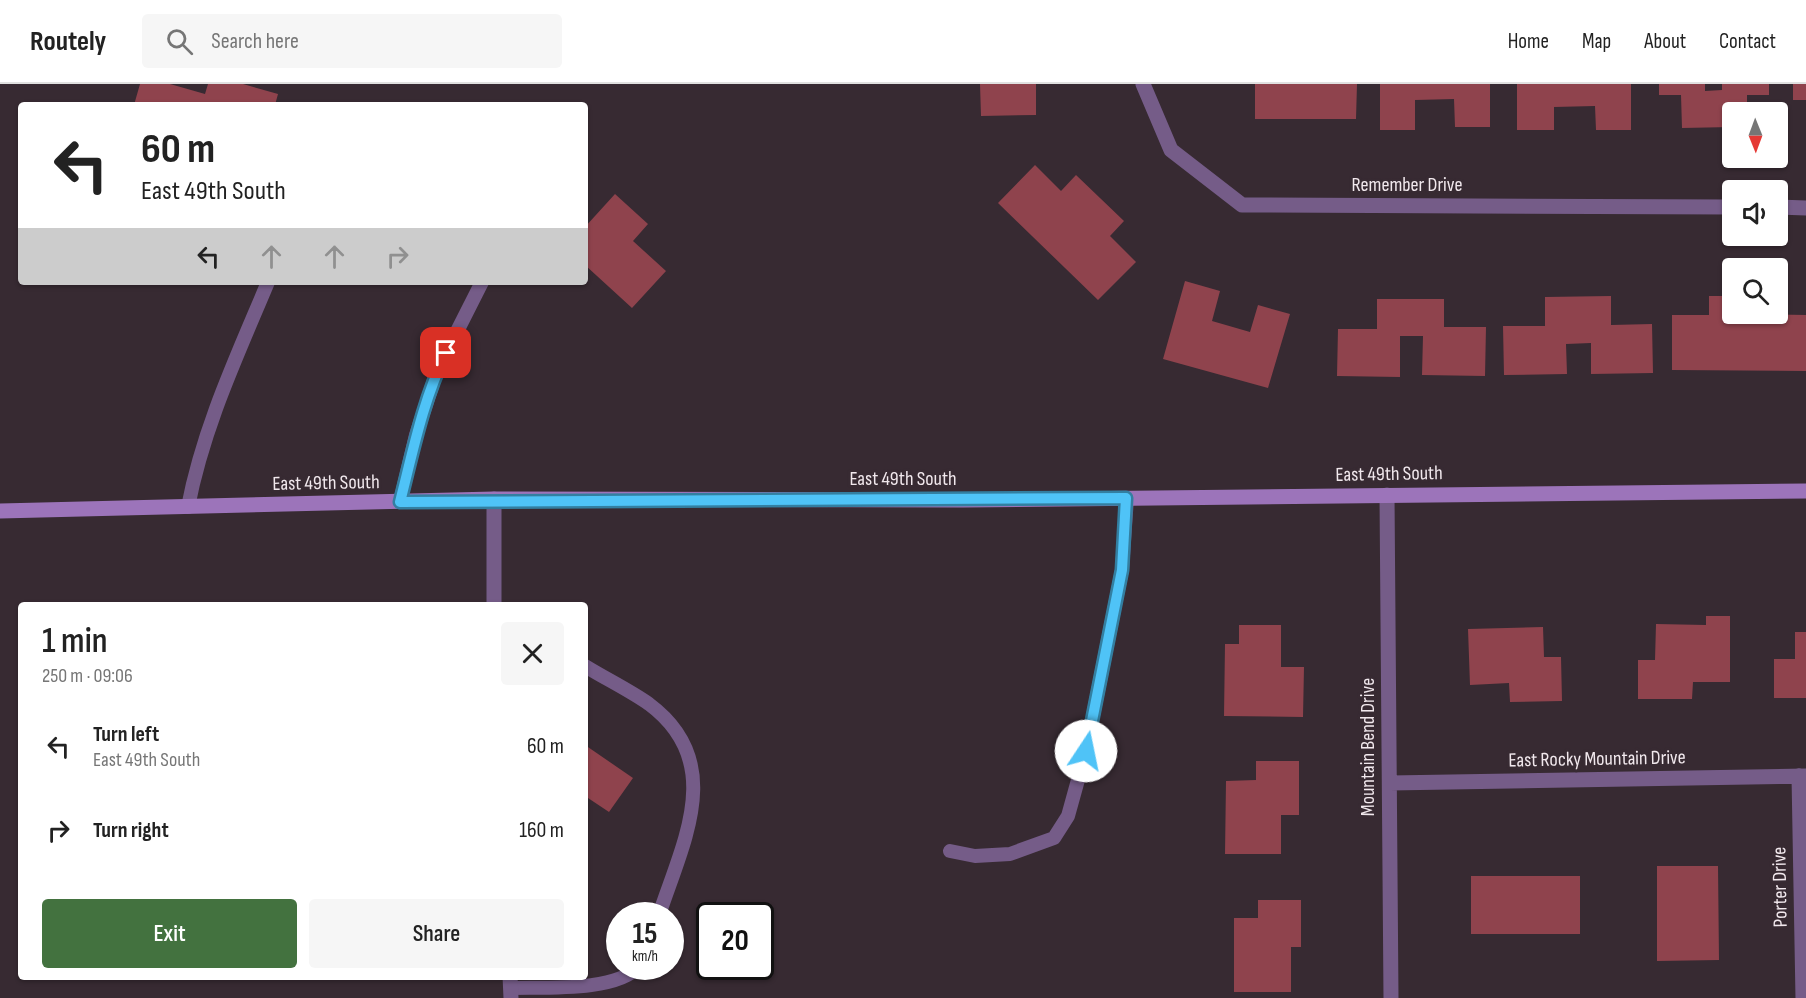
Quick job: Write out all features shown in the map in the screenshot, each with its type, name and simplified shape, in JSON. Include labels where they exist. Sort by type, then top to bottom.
[{"type":"street","name":"Remember Drive","points":[[1143,84],[1171,150],[1242,205],[1722,207]]},
{"type":"street","points":[[1788,207],[1806,208]]},
{"type":"street","name":"East 49th South","points":[[0,511],[494,499],[1126,498],[1806,491]]},
{"type":"street","name":"Mountain Bend Drive","points":[[1387,495],[1391,998]]},
{"type":"street","points":[[494,499],[494,602]]},
{"type":"street","name":"East Rocky Mountain Drive","points":[[1390,783],[1803,776]]},
{"type":"street","name":"Porter Drive","points":[[1803,776],[1803,998]]},
{"type":"lane","points":[[188,507],[196,462],[224,386],[267,285]]},
{"type":"lane","points":[[400,502],[416,435],[437,371],[480,285]]},
{"type":"lane","points":[[950,851],[975,856],[1010,855],[1054,838],[1068,816],[1086,751],[1122,570],[1126,498]]},
{"type":"lane","points":[[588,668],[650,705],[677,734],[692,764],[695,784],[693,814],[663,902]]},
{"type":"lane","points":[[511,988],[595,984],[616,980]]},
{"type":"building","points":[[140,84],[170,84],[205,94],[208,84],[243,84],[278,94],[276,102],[135,102]]},
{"type":"building","points":[[980,84],[1036,84],[1036,115],[981,116]]},
{"type":"building","points":[[1255,84],[1357,84],[1356,119],[1255,119]]},
{"type":"building","points":[[1380,84],[1490,84],[1490,127],[1455,127],[1454,99],[1415,100],[1415,130],[1380,130]]},
{"type":"building","points":[[1517,84],[1631,84],[1631,130],[1596,130],[1595,106],[1554,107],[1554,130],[1517,130]]},
{"type":"building","points":[[1659,84],[1705,84],[1705,91],[1722,90],[1722,84],[1769,84],[1769,95],[1747,95],[1747,102],[1722,102],[1722,127],[1682,128],[1681,95],[1659,95]]},
{"type":"building","points":[[1793,84],[1806,84],[1806,100],[1793,100]]},
{"type":"building","points":[[1035,165],[1061,191],[1076,175],[1124,221],[1110,236],[1136,262],[1098,300],[998,203]]},
{"type":"building","points":[[615,194],[648,224],[633,241],[666,271],[632,308],[588,268],[588,224]]},
{"type":"building","points":[[1185,281],[1220,291],[1212,321],[1250,332],[1258,305],[1290,314],[1268,388],[1163,359]]},
{"type":"building","points":[[1611,296],[1611,325],[1652,324],[1653,373],[1591,374],[1591,343],[1566,344],[1567,374],[1504,375],[1503,326],[1545,326],[1545,297]]},
{"type":"building","points":[[1709,296],[1722,296],[1722,324],[1788,324],[1788,315],[1806,315],[1806,371],[1672,370],[1672,315],[1709,315]]},
{"type":"building","points":[[1377,299],[1444,299],[1444,327],[1486,327],[1485,376],[1422,375],[1423,336],[1400,336],[1400,377],[1337,376],[1338,329],[1377,329]]},
{"type":"building","points":[[1706,616],[1730,616],[1730,682],[1693,682],[1692,699],[1638,699],[1638,660],[1655,660],[1656,624],[1706,625]]},
{"type":"building","points":[[1239,625],[1281,625],[1281,667],[1304,667],[1303,717],[1224,716],[1225,644],[1239,644]]},
{"type":"building","points":[[1543,627],[1544,657],[1561,657],[1562,701],[1510,702],[1509,683],[1470,685],[1468,629]]},
{"type":"building","points":[[1795,632],[1806,632],[1806,698],[1774,698],[1774,659],[1795,659]]},
{"type":"building","points":[[588,747],[633,778],[609,812],[588,798]]},
{"type":"building","points":[[1256,761],[1299,761],[1299,815],[1281,815],[1281,854],[1225,854],[1226,781],[1256,780]]},
{"type":"building","points":[[1657,866],[1718,866],[1719,960],[1657,961]]},
{"type":"building","points":[[1471,876],[1580,876],[1580,934],[1471,934]]},
{"type":"building","points":[[1258,900],[1301,900],[1301,947],[1291,947],[1291,992],[1234,992],[1234,918],[1258,918]]},
{"type":"route","points":[[446,353],[437,371],[416,435],[400,502],[494,499],[1126,498],[1122,570],[1086,751]]}]
